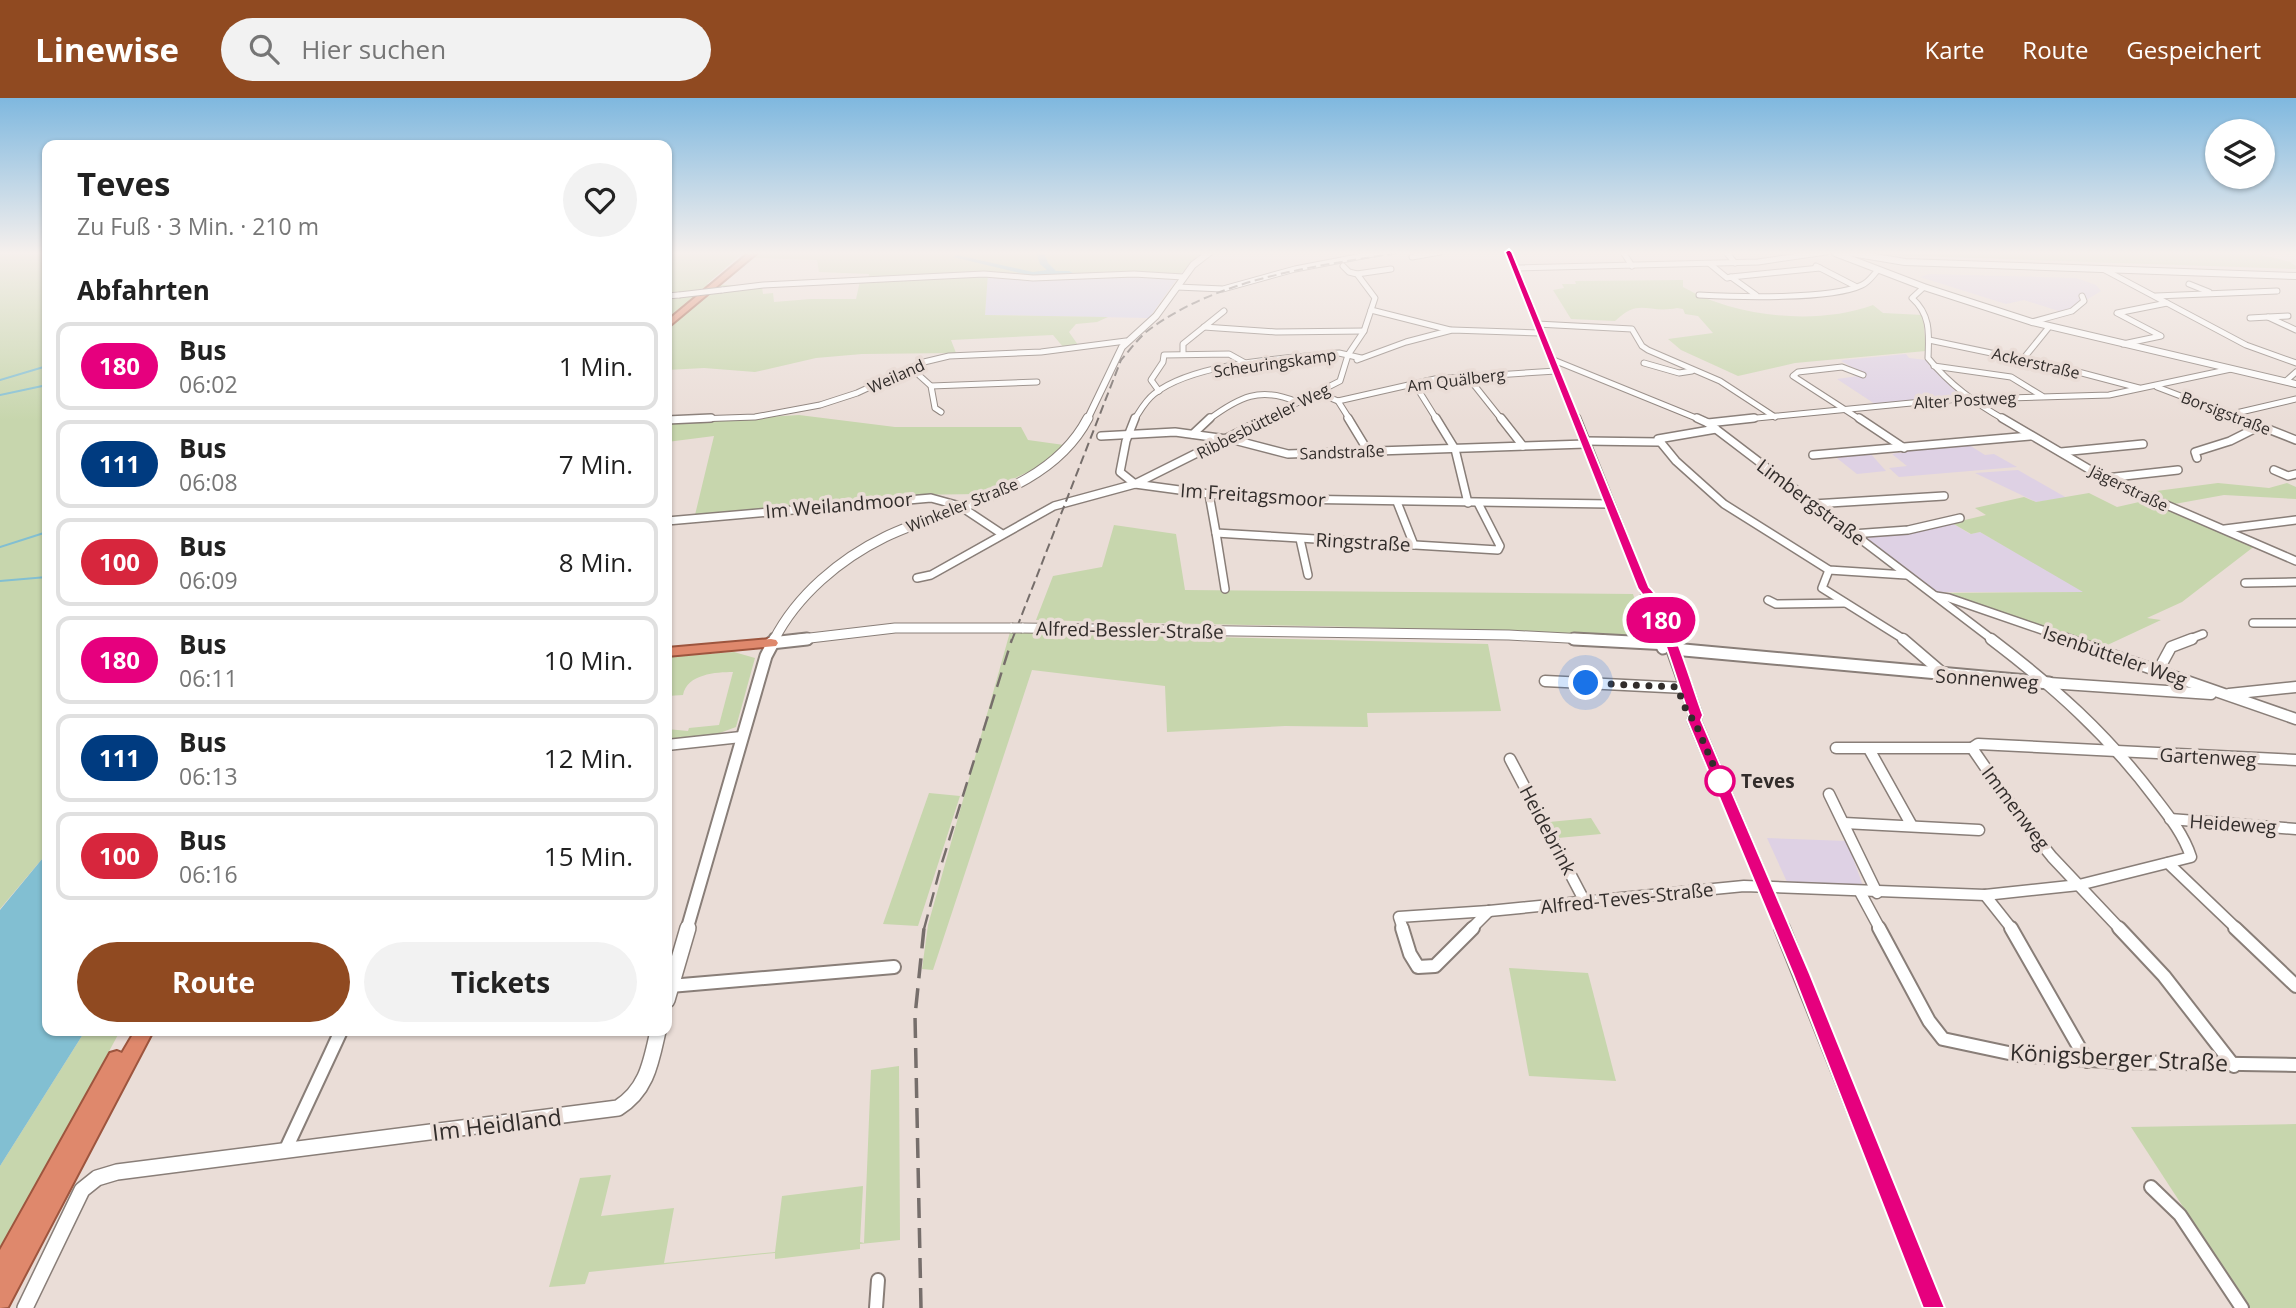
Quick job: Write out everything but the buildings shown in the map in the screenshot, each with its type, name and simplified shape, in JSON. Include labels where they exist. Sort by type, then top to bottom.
[{"type":"highway","points":[[672,652],[771,643]]},
{"type":"highway","points":[[0,1272],[130,1036]]},
{"type":"highway","points":[[0,1299],[141,1036]]},
{"type":"street","name":"Winkeler Straße","points":[[771,643],[801,599],[839,564],[890,534],[961,507],[1032,475],[1073,444],[1088,423],[1116,356],[1126,341],[1156,317],[1162,308]]},
{"type":"street","points":[[1531,308],[1588,442],[1610,504],[1669,647],[1681,688],[1696,715],[1694,720],[1766,888],[1934,1308]]},
{"type":"street","points":[[1921,308],[1929,340],[1928,358],[1934,366],[2011,377],[2042,396]]},
{"type":"street","points":[[1990,308],[2049,327],[2296,384]]},
{"type":"street","points":[[2032,322],[2074,308]]},
{"type":"street","points":[[2123,344],[2161,336],[2117,313],[2140,308]]},
{"type":"street","points":[[2177,308],[2246,345],[2296,363]]},
{"type":"street","points":[[1371,310],[1452,330],[1540,333]]},
{"type":"street","name":"Ribbesbütteler Weg","points":[[1135,484],[1340,382],[1349,353],[1364,331],[1371,310]]},
{"type":"street","points":[[1183,354],[1183,344],[1224,311]]},
{"type":"street","points":[[2250,318],[2288,316]]},
{"type":"street","points":[[2268,317],[2296,330]]},
{"type":"street","points":[[1537,324],[1632,329],[1642,346],[1732,388],[1775,416]]},
{"type":"street","points":[[1204,327],[1276,332],[1364,331]]},
{"type":"street","points":[[2023,359],[2049,327]]},
{"type":"street","points":[[1346,367],[1361,358],[1452,330]]},
{"type":"street","name":"Ackerstraße","points":[[1929,340],[2023,359],[2143,389]]},
{"type":"street","name":"Weiland","points":[[672,420],[784,413],[857,393],[924,362],[948,356],[1041,352],[1126,341]]},
{"type":"street","name":"Scheuringskamp","points":[[1159,391],[1201,375],[1247,364],[1349,353],[1361,358]]},
{"type":"street","points":[[1135,484],[1119,469],[1142,408],[1159,391],[1151,380],[1163,362],[1164,355],[1232,355],[1247,364]]},
{"type":"street","name":"Limbergstraße","points":[[1551,359],[1708,423],[2049,683],[2089,717],[2170,819],[2191,857],[2168,863]]},
{"type":"street","points":[[1644,363],[1679,373],[1694,370]]},
{"type":"street","name":"Jägerstraße","points":[[1934,366],[1969,399],[2104,478],[2296,561]]},
{"type":"street","points":[[1863,375],[1842,367],[1793,376],[1904,448]]},
{"type":"street","points":[[911,368],[918,371],[931,386],[934,408],[942,412]]},
{"type":"street","name":"Alter Postweg","points":[[1708,423],[1969,399],[2109,395],[2224,369]]},
{"type":"street","name":"Am Quälberg","points":[[1338,401],[1414,383],[1467,376],[1556,371]]},
{"type":"street","points":[[2286,382],[2296,372]]},
{"type":"street","points":[[1467,376],[1523,446]]},
{"type":"street","points":[[931,386],[1037,382]]},
{"type":"street","points":[[1414,383],[1455,449],[1468,503]]},
{"type":"street","name":"Borsigstraße","points":[[2156,386],[2296,440]]},
{"type":"street","points":[[1193,434],[1209,417],[1224,408],[1264,394],[1274,393],[1297,402]]},
{"type":"street","points":[[1318,393],[1338,401],[1368,451]]},
{"type":"street","points":[[2230,415],[2296,399]]},
{"type":"street","points":[[2197,457],[2195,452],[2223,444],[2260,426]]},
{"type":"street","name":"Sandstraße","points":[[1101,436],[1160,432],[1193,434],[1227,439],[1288,454],[1588,442],[1659,442],[1658,439],[1664,436],[1716,429]]},
{"type":"street","points":[[1813,455],[2030,436]]},
{"type":"street","points":[[1659,442],[1675,461],[1724,504],[1829,570],[1906,575]]},
{"type":"street","points":[[2059,452],[2143,444]]},
{"type":"street","points":[[2104,478],[2178,470]]},
{"type":"street","points":[[2274,470],[2288,476],[2296,474]]},
{"type":"street","name":"Im Freitagsmoor","points":[[917,578],[931,575],[1065,501],[1135,484],[1209,494],[1397,502],[1610,504]]},
{"type":"street","points":[[1209,494],[1225,589]]},
{"type":"street","points":[[1814,504],[1944,496]]},
{"type":"street","name":"Im Weilandmoor","points":[[672,521],[922,498],[946,500],[1002,534]]},
{"type":"street","points":[[1397,502],[1413,545]]},
{"type":"street","name":"Ringstraße","points":[[1216,533],[1495,551],[1500,549],[1478,503]]},
{"type":"street","points":[[1852,534],[1908,530],[1960,518]]},
{"type":"street","points":[[2222,529],[2296,520]]},
{"type":"street","points":[[1300,539],[1308,575]]},
{"type":"street","points":[[1829,570],[1821,586],[1902,638],[1946,676]]},
{"type":"street","points":[[2245,583],[2296,582]]},
{"type":"street","name":"Isenbütteler Weg","points":[[1934,596],[1949,598],[2296,719]]},
{"type":"street","points":[[1768,600],[1776,604],[1847,603]]},
{"type":"street","points":[[2253,624],[2296,623]]},
{"type":"street","name":"Alfred-Bessler-Straße","points":[[771,643],[895,628],[1017,628],[1489,636],[1669,647]]},
{"type":"street","points":[[2158,671],[2171,647],[2203,634]]},
{"type":"street","points":[[672,979],[741,737],[771,643]]},
{"type":"street","name":"Sonnenweg","points":[[1669,647],[1946,676],[2225,695],[2296,687]]},
{"type":"street","points":[[1545,681],[1681,688]]},
{"type":"street","points":[[672,744],[741,737]]},
{"type":"street","name":"Immenweg","points":[[2120,753],[1978,744],[1972,748],[2016,813],[2164,976],[2234,1066]]},
{"type":"street","points":[[1836,748],[1972,748]]},
{"type":"street","points":[[1869,749],[1912,825]]},
{"type":"street","name":"Gartenweg","points":[[2120,753],[2296,760]]},
{"type":"street","name":"Heidebrink","points":[[1510,759],[1585,902]]},
{"type":"street","points":[[1829,794],[1877,893]]},
{"type":"street","name":"Heideweg","points":[[2170,819],[2296,829]]},
{"type":"street","points":[[1844,823],[1979,830]]},
{"type":"street","points":[[2168,863],[2291,976],[2296,986]]},
{"type":"street","name":"Alfred-Teves-Straße","points":[[1489,911],[1435,966],[1418,967],[1410,954],[1399,917],[1744,886],[1985,895],[2079,885],[2168,863]]},
{"type":"street","name":"Königsberger Straße","points":[[1860,892],[1929,1021],[1943,1039],[2018,1055],[2087,1061],[2234,1066],[2296,1065]]},
{"type":"street","points":[[1985,895],[2017,936],[2087,1061]]},
{"type":"street","points":[[672,986],[894,967]]},
{"type":"street","points":[[285,1151],[339,1036]]},
{"type":"street","name":"Im Heidland","points":[[25,1308],[82,1190],[97,1178],[117,1172],[618,1108],[632,1101],[642,1090],[657,1036]]},
{"type":"street","points":[[2151,1187],[2180,1215],[2242,1308]]},
{"type":"street","points":[[876,1308],[878,1280]]},
{"type":"shaded area","points":[[985,308],[1156,308],[1149,318],[985,315]]},
{"type":"shaded area","points":[[2051,308],[2072,308],[2065,313]]},
{"type":"shaded area","points":[[1906,354],[1909,358],[1926,360],[1959,395],[1875,404],[1837,379],[1866,375],[1841,361]]},
{"type":"shaded area","points":[[1966,443],[1985,455],[1994,454],[2017,467],[1899,477],[1889,468],[1907,466],[1892,454],[1904,452],[1901,450]]},
{"type":"shaded area","points":[[1869,452],[1886,471],[1857,474],[1833,455]]},
{"type":"shaded area","points":[[2018,470],[2067,498],[2036,502],[1975,473]]},
{"type":"shaded area","points":[[1952,523],[1970,534],[1980,532],[2085,592],[1934,592],[1861,537]]},
{"type":"shaded area","points":[[1767,838],[1847,841],[1863,886],[1787,882]]},
{"type":"green space","points":[[0,308],[42,308],[42,859],[0,909]]},
{"type":"green space","points":[[672,308],[985,308],[985,315],[1108,317],[1097,322],[1076,324],[1069,332],[1078,345],[1064,348],[1053,335],[951,340],[956,353],[862,354],[816,358],[755,372],[704,368],[672,370]]},
{"type":"green space","points":[[1564,308],[1636,308],[1615,321],[1571,319]]},
{"type":"green space","points":[[1680,308],[1740,308],[1801,316],[1877,308],[1883,313],[1923,315],[1926,351],[1795,363],[1738,376],[1681,350],[1668,339],[1713,333],[1698,316],[1685,314]]},
{"type":"green space","points":[[799,415],[895,427],[1021,427],[1028,440],[1064,445],[1051,458],[1028,472],[981,494],[905,495],[695,515],[714,436],[672,441],[672,423]]},
{"type":"green space","points":[[2218,483],[2269,488],[2287,483],[2296,487],[2296,499],[2224,495],[2169,505],[2141,493]]},
{"type":"green space","points":[[2089,493],[2117,507],[2148,500],[2256,545],[2182,602],[2147,618],[2161,620],[2101,648],[1942,593],[2083,592],[1980,532],[1971,534],[1952,523],[1986,515],[1975,508],[2024,497],[2036,502]]},
{"type":"green space","points":[[1114,525],[1176,534],[1185,590],[1633,594],[1645,631],[1633,638],[1409,629],[1036,620],[1053,576],[1102,567]]},
{"type":"green space","points":[[1010,632],[1488,644],[1501,711],[1367,713],[1368,727],[1285,726],[1167,732],[1165,686],[1032,670],[933,970],[922,969],[928,925]]},
{"type":"green space","points":[[734,652],[755,658],[736,727],[717,734],[672,738],[672,729],[688,731],[689,728],[719,725],[733,672],[696,678],[683,695],[672,696],[672,657]]},
{"type":"green space","points":[[929,793],[960,796],[918,926],[883,924]]},
{"type":"green space","points":[[1591,818],[1601,834],[1558,838],[1549,822]]},
{"type":"green space","points":[[1509,968],[1588,973],[1616,1081],[1529,1076]]},
{"type":"green space","points":[[82,1036],[117,1036],[0,1253],[0,1166]]},
{"type":"green space","points":[[899,1066],[900,1240],[860,1244],[860,1249],[775,1259],[775,1253],[589,1272],[585,1284],[549,1287],[580,1178],[611,1175],[601,1216],[674,1208],[664,1263],[775,1252],[782,1196],[863,1186],[860,1242],[864,1243],[871,1070]]},
{"type":"green space","points":[[2296,1124],[2296,1308],[2249,1308],[2131,1127]]},
{"type":"water","points":[[42,859],[42,1036],[82,1036],[0,1166],[0,910]]},
{"type":"waterway","points":[[0,380],[42,367]]},
{"type":"waterway","points":[[0,395],[42,386]]},
{"type":"waterway","points":[[0,547],[42,534]]},
{"type":"waterway","points":[[0,581],[42,577]]},
{"type":"railway","points":[[1012,640],[1121,360],[1146,332],[1183,308]]},
{"type":"railway","points":[[924,929],[940,869],[1012,639]]},
{"type":"railway","points":[[921,1308],[915,1016],[924,928]]},
{"type":"bus line","name":"180","points":[[1531,308],[1644,589],[1667,635],[1696,715],[1694,720],[1802,974],[1934,1308]]},
{"type":"place","name":"Teves","points":[[1720,781]]},
{"type":"route","points":[[1586,683],[1677,687],[1720,781]]}]
